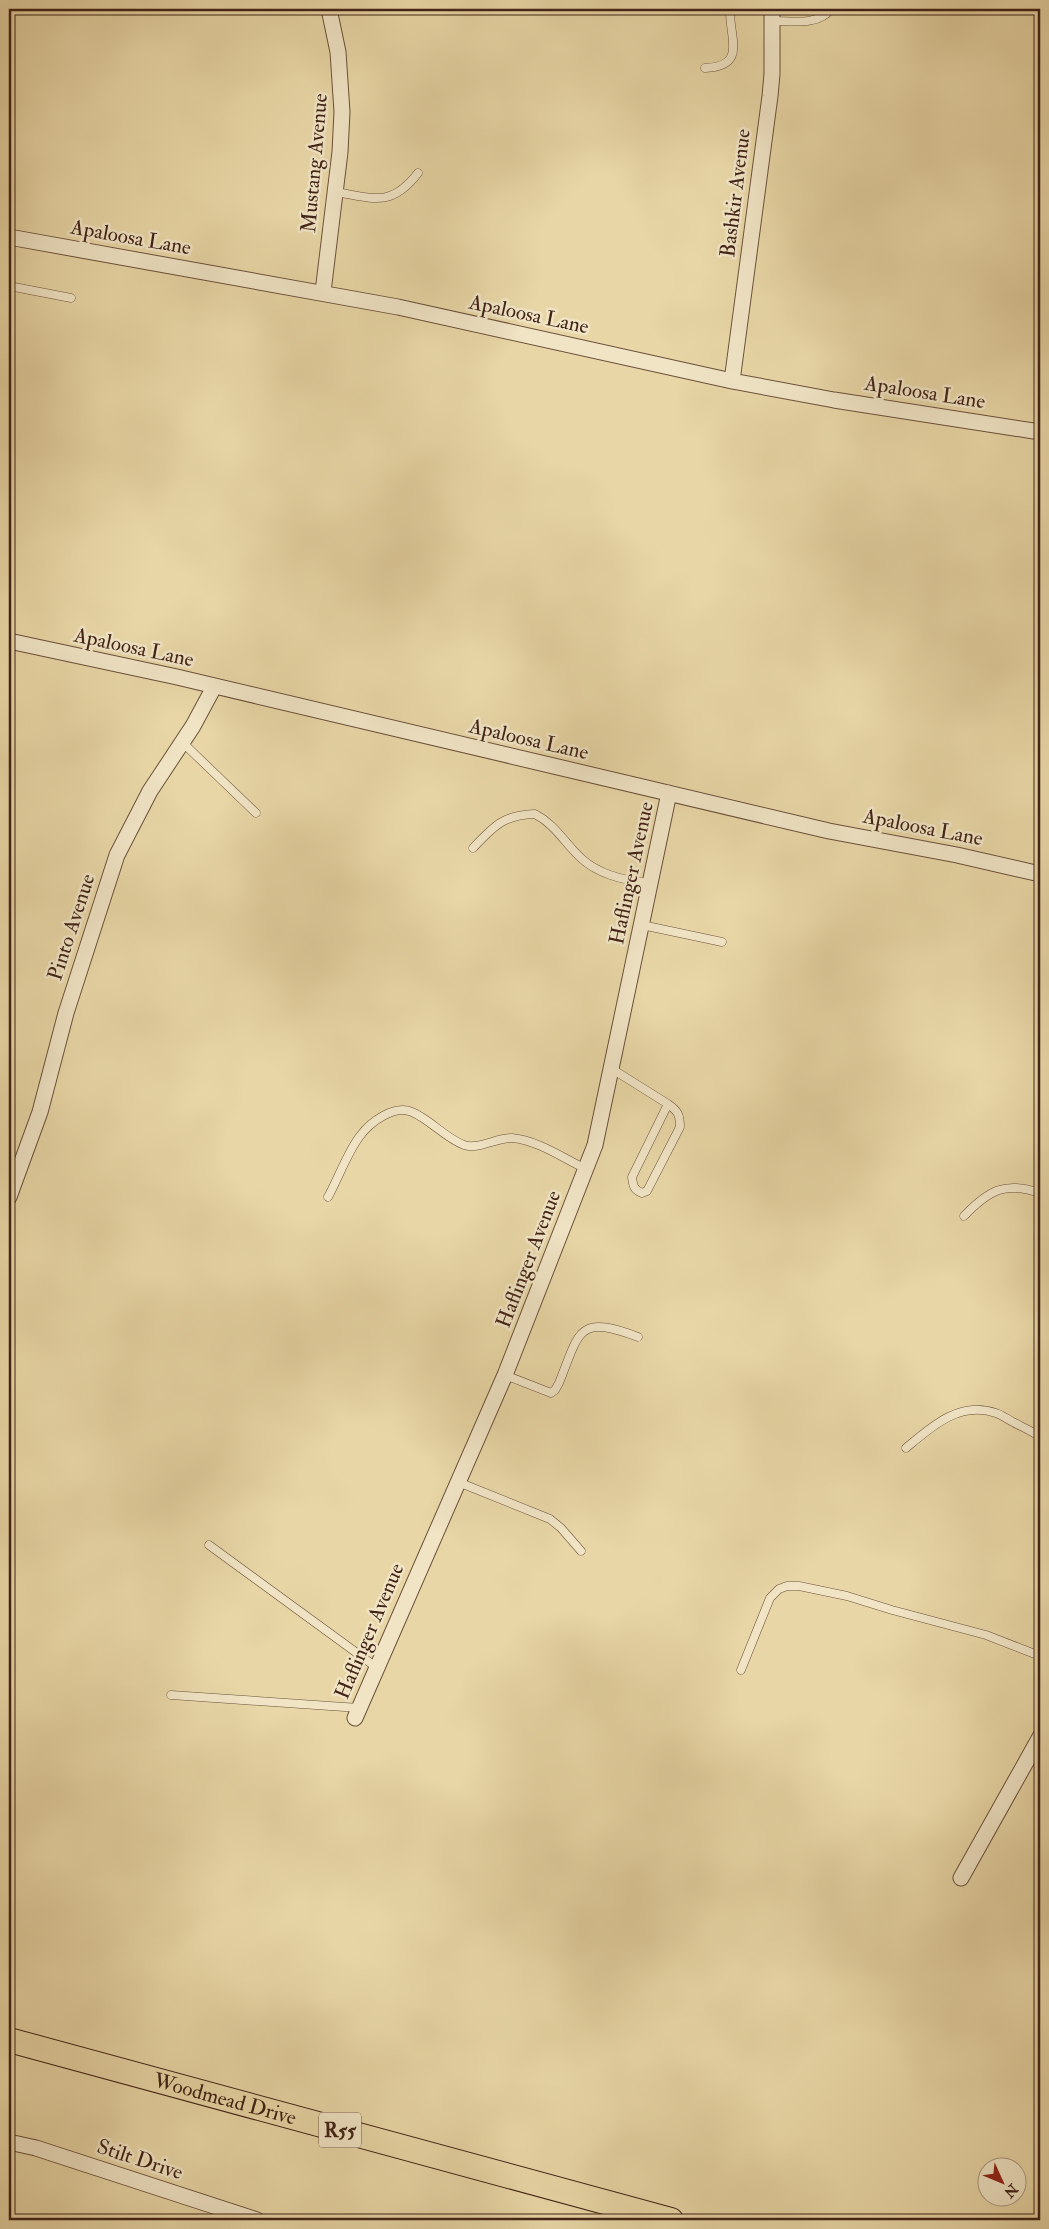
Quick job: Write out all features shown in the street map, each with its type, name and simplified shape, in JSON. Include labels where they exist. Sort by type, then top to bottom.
[{"type":"main road","name":"Woodmead Drive","points":[[9,2040],[671,2220]]},
{"type":"street","name":"Mustang Avenue","points":[[323,292],[340,152],[342,85],[338,52],[329,9]]},
{"type":"street","name":"Bashkir Avenue","points":[[732,381],[770,96],[772,15]]},
{"type":"street","name":"Apaloosa Lane","points":[[9,237],[323,292],[732,381],[834,400],[1040,432]]},
{"type":"street","name":"Apaloosa Lane","points":[[9,641],[177,677],[829,831],[957,855],[1040,874]]},
{"type":"street","name":"Pinto Avenue","points":[[9,1197],[40,1112],[66,1013],[117,855],[150,790],[182,742],[214,687]]},
{"type":"street","name":"Haflinger Avenue","points":[[357,1713],[505,1375],[586,1168],[600,1127],[669,793]]},
{"type":"street","points":[[961,1878],[1040,1737]]},
{"type":"street","name":"Stilt Drive","points":[[9,2142],[36,2148],[258,2220]]},
{"type":"lane","points":[[705,68],[718,68],[727,63],[733,55],[734,44],[730,9]]},
{"type":"lane","points":[[772,15],[815,20],[824,17],[831,9]]},
{"type":"lane","points":[[335,192],[383,199],[404,189],[418,173]]},
{"type":"lane","points":[[9,286],[71,298]]},
{"type":"lane","points":[[182,742],[256,814]]},
{"type":"lane","points":[[473,848],[497,824],[508,817],[535,814],[556,829],[582,859],[590,865],[627,881],[650,883]]},
{"type":"lane","points":[[642,925],[722,942]]},
{"type":"lane","points":[[612,1068],[668,1104],[676,1110],[680,1118],[680,1127],[647,1192],[642,1193],[633,1186],[632,1177],[668,1104]]},
{"type":"lane","points":[[328,1197],[360,1136],[374,1123],[398,1110],[411,1111],[464,1145],[474,1147],[496,1139],[513,1138],[535,1144],[586,1168]]},
{"type":"lane","points":[[964,1216],[979,1200],[992,1192],[1006,1188],[1026,1188],[1040,1193]]},
{"type":"lane","points":[[505,1375],[551,1393],[559,1383],[578,1335],[586,1329],[599,1326],[619,1330],[638,1337]]},
{"type":"lane","points":[[906,1448],[934,1425],[952,1415],[966,1411],[981,1410],[996,1413],[1040,1437]]},
{"type":"lane","points":[[458,1482],[550,1519],[561,1528],[581,1551]]},
{"type":"lane","points":[[209,1545],[376,1668]]},
{"type":"lane","points":[[741,1670],[770,1598],[779,1589],[787,1586],[799,1586],[847,1596],[986,1635],[1040,1656]]},
{"type":"lane","points":[[171,1695],[357,1713]]}]
